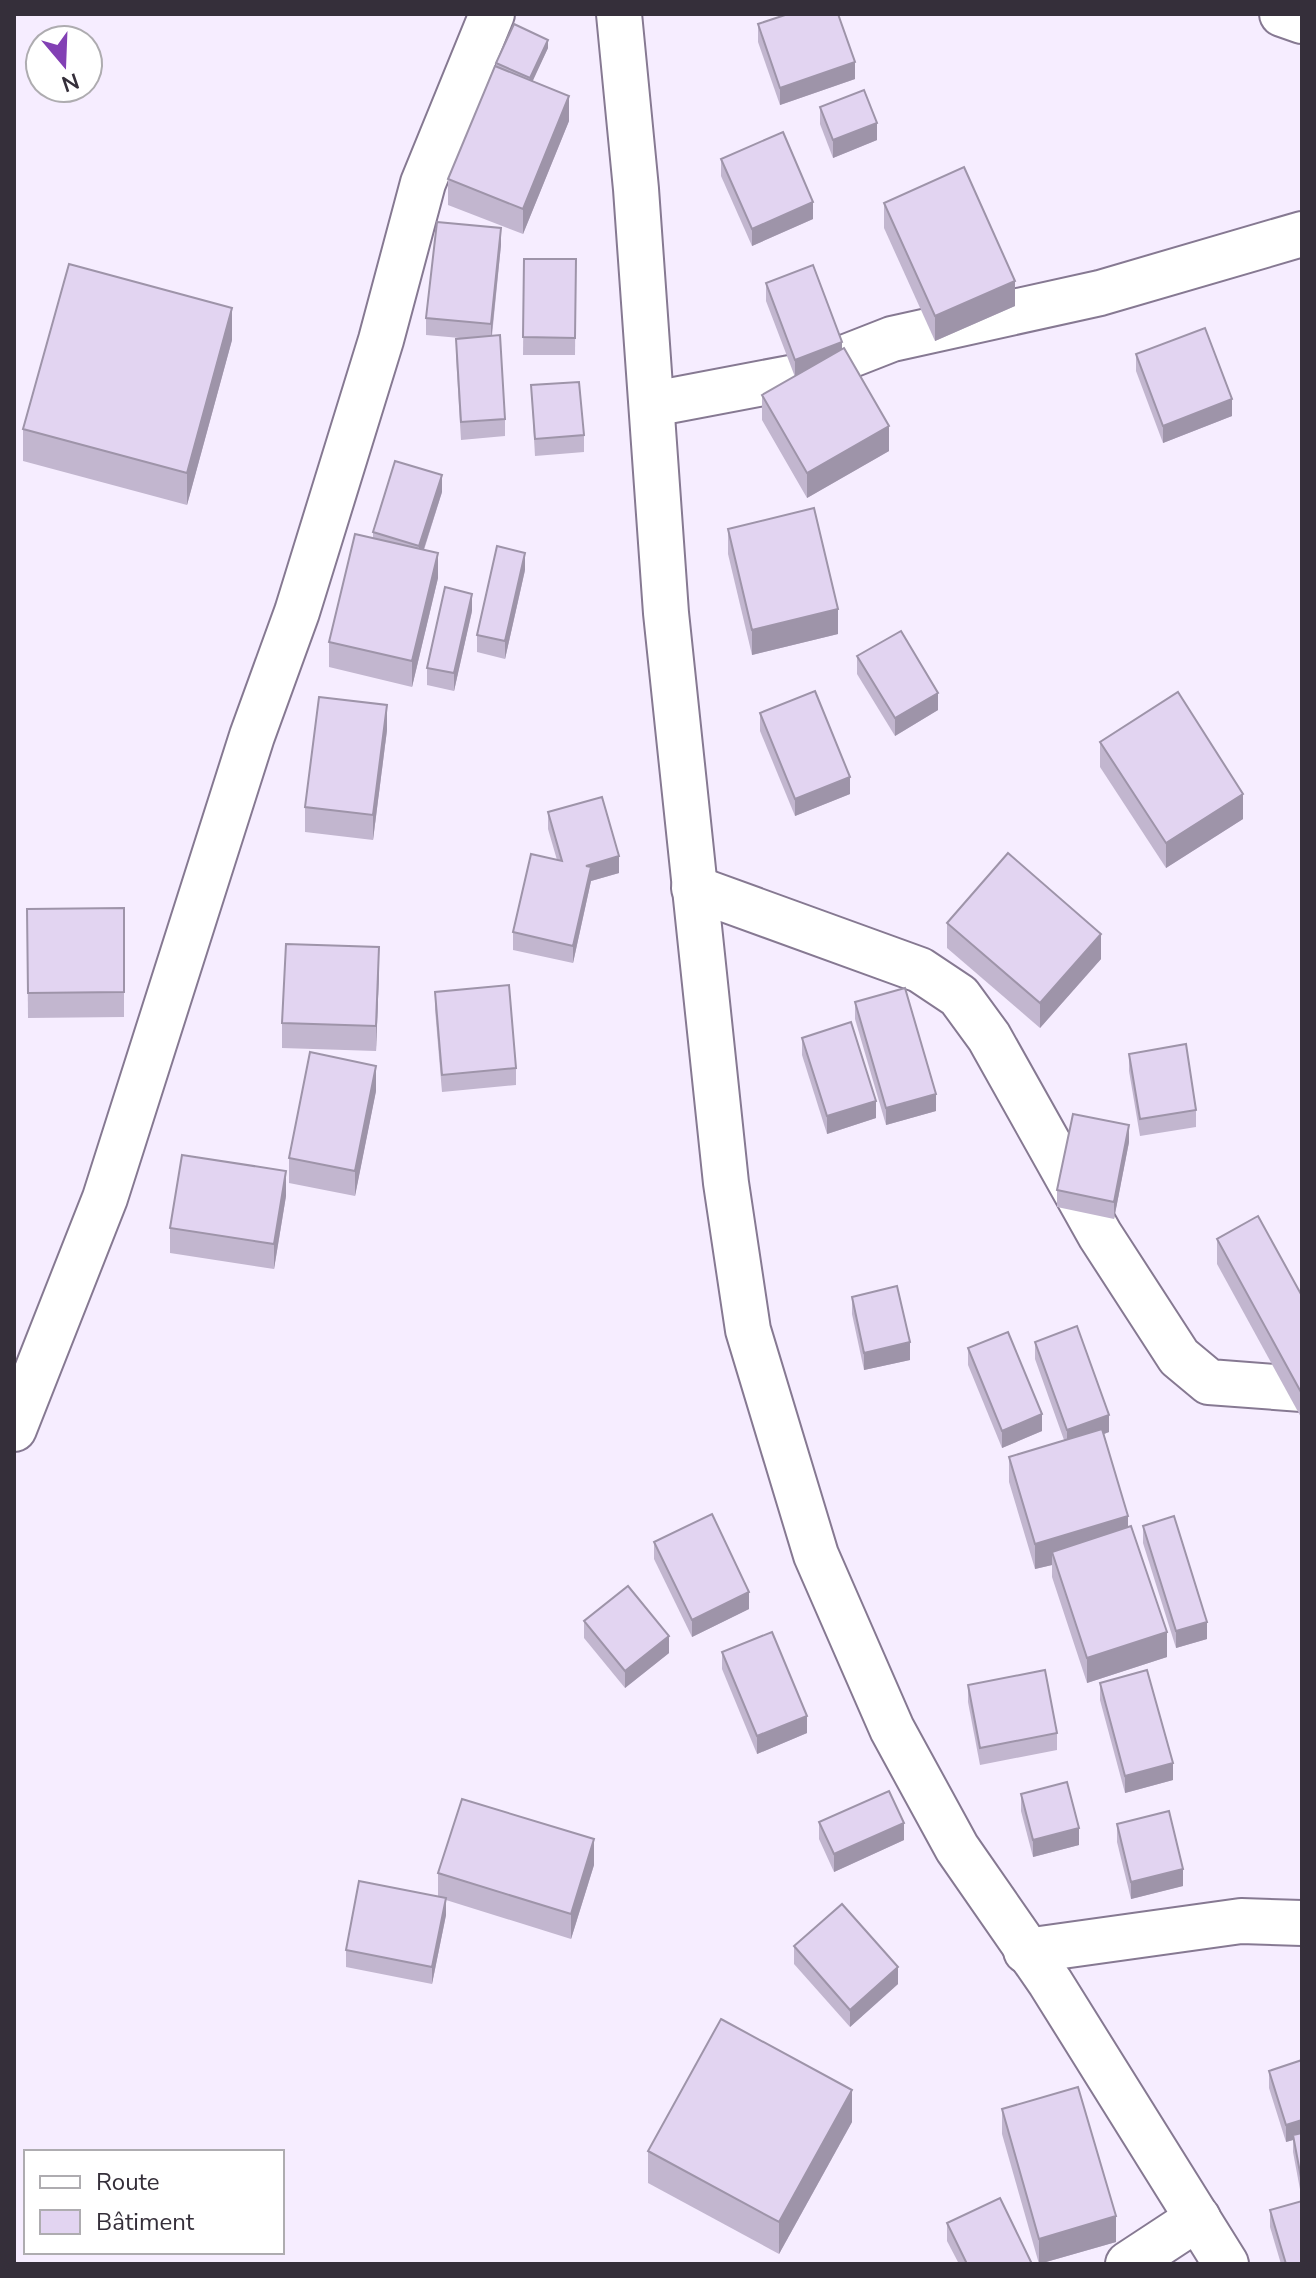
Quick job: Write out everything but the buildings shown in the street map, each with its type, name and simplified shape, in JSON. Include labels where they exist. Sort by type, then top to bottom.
[{"type":"street","points":[[14,1429],[105,1198],[252,736],[297,612],[381,340],[423,183],[492,14]]},
{"type":"street","points":[[619,14],[653,404],[666,613],[726,1183],[748,1330],[816,1555],[892,1729],[957,1848],[1050,1982],[1226,2264]]},
{"type":"street","points":[[1282,14],[1302,21]]},
{"type":"street","points":[[653,404],[795,377],[892,339],[1100,293],[1302,234]]},
{"type":"street","points":[[694,888],[920,970],[959,996],[989,1037],[1100,1235],[1179,1357],[1209,1382],[1302,1389]]},
{"type":"street","points":[[1026,1951],[1241,1921],[1302,1923]]},
{"type":"street","points":[[1128,2264],[1198,2218]]}]
